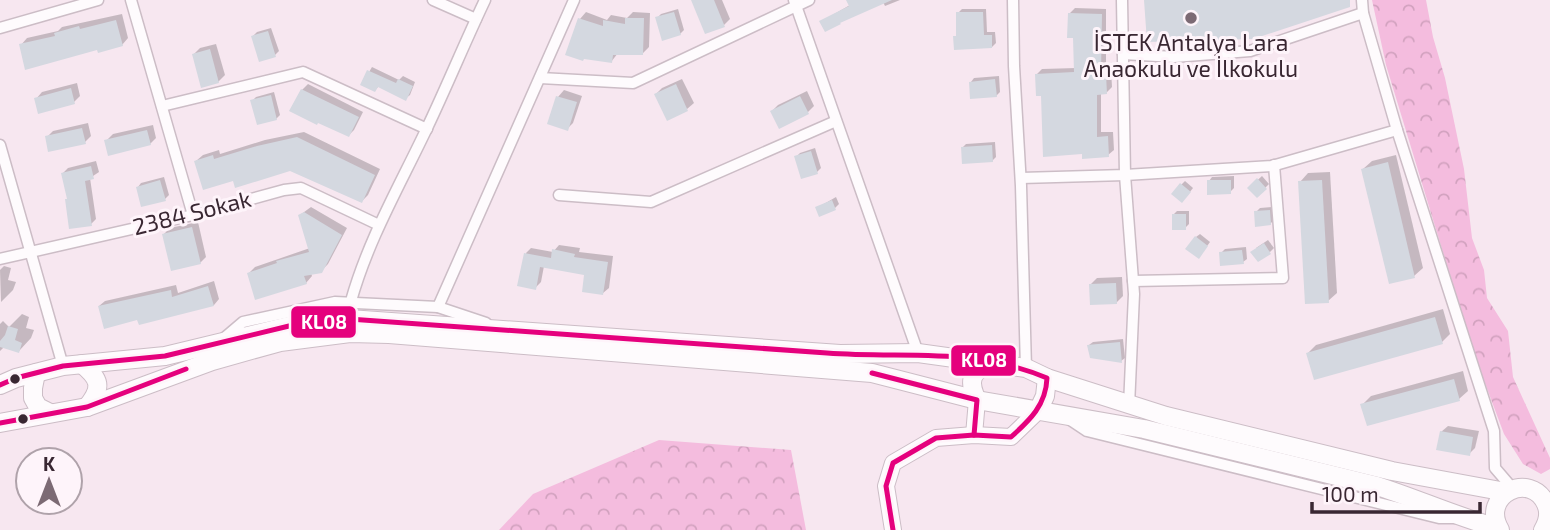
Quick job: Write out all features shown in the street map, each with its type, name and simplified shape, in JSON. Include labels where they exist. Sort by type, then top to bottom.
[{"type":"main road","points":[[0,386],[16,378],[63,366],[165,356],[289,326],[349,318],[840,354],[918,353],[1026,368],[1046,378],[1129,405],[1392,471],[1509,490],[1530,489],[1547,500],[1548,516],[1542,530]]},
{"type":"main road","points":[[0,423],[87,407],[212,360],[280,342],[350,333],[872,373],[977,400],[1144,429],[1377,486],[1499,529]]},
{"type":"main road","points":[[977,400],[972,389],[973,377],[977,369],[991,362]]},
{"type":"main road","points":[[82,364],[94,374],[98,383],[95,397],[87,407]]},
{"type":"main road","points":[[36,373],[33,398],[37,407],[51,413]]},
{"type":"main road","points":[[1038,411],[1045,396],[1046,378]]},
{"type":"main road","points":[[1499,529],[1495,520],[1496,505],[1509,490]]},
{"type":"street","points":[[0,28],[75,3],[97,0]]},
{"type":"street","points":[[131,0],[193,215]]},
{"type":"street","points":[[433,0],[476,19]]},
{"type":"street","points":[[351,301],[359,272],[379,225],[427,129],[485,0]]},
{"type":"street","points":[[438,307],[574,0]]},
{"type":"street","points":[[540,78],[633,83],[795,3],[808,0]]},
{"type":"street","points":[[1013,0],[1026,368]]},
{"type":"street","points":[[1122,0],[1125,175],[1133,281],[1129,405]]},
{"type":"street","points":[[1362,0],[1363,13],[1397,130],[1494,431],[1495,468],[1509,490]]},
{"type":"street","points":[[795,3],[918,353]]},
{"type":"street","points":[[1123,54],[1174,57],[1250,51],[1363,13]]},
{"type":"street","points":[[162,106],[303,72],[427,129]]},
{"type":"street","points":[[559,195],[651,202],[836,121]]},
{"type":"street","points":[[1021,178],[1125,175],[1274,165],[1397,130]]},
{"type":"street","points":[[0,145],[63,366]]},
{"type":"street","points":[[1133,281],[1283,278],[1274,165]]},
{"type":"street","name":"2384 Sokak","points":[[0,259],[301,188],[379,225]]},
{"type":"street","points":[[217,344],[243,322],[351,301],[438,307],[508,330]]},
{"type":"street","points":[[974,435],[977,400]]},
{"type":"street","points":[[892,530],[886,486],[893,463],[936,438],[974,435],[1012,437],[1038,411]]},
{"type":"green space","points":[[1372,0],[1426,0],[1464,169],[1472,238],[1484,270],[1487,298],[1508,331],[1513,377],[1550,458],[1550,469],[1541,474],[1523,464],[1504,434],[1473,351],[1386,65]]},
{"type":"green space","points":[[659,440],[791,450],[806,530],[499,530],[533,494]]},
{"type":"building","points":[[691,0],[714,0],[725,27],[705,34]]},
{"type":"building","points":[[846,0],[892,0],[825,32],[819,21],[849,6]]},
{"type":"building","points":[[1144,0],[1350,0],[1350,7],[1253,39],[1147,42]]},
{"type":"building","points":[[674,12],[681,35],[662,41],[655,17]]},
{"type":"building","points":[[956,12],[983,12],[984,35],[992,35],[992,48],[954,50]]},
{"type":"building","points":[[1068,13],[1102,14],[1101,74],[1106,74],[1107,94],[1097,95],[1097,137],[1108,136],[1109,157],[1082,159],[1082,154],[1043,157],[1041,96],[1036,96],[1035,74],[1074,72],[1073,38],[1067,38]]},
{"type":"building","points":[[578,18],[603,26],[603,20],[625,24],[625,18],[644,18],[643,55],[613,55],[612,63],[583,61],[565,55]]},
{"type":"building","points":[[116,20],[123,46],[98,53],[97,50],[25,70],[19,44],[55,36],[54,33],[79,26],[80,29]]},
{"type":"building","points":[[268,31],[276,57],[259,62],[251,36]]},
{"type":"building","points":[[210,49],[219,83],[201,88],[192,54]]},
{"type":"building","points":[[367,70],[396,83],[398,79],[413,86],[406,101],[378,87],[375,92],[360,85]]},
{"type":"building","points":[[995,79],[997,97],[970,99],[969,82]]},
{"type":"building","points":[[676,84],[688,111],[667,121],[654,94]]},
{"type":"building","points":[[71,88],[75,104],[38,114],[34,98]]},
{"type":"building","points":[[301,89],[359,117],[349,137],[289,111]]},
{"type":"building","points":[[271,95],[277,120],[257,125],[250,100]]},
{"type":"building","points":[[556,96],[577,102],[568,131],[547,124]]},
{"type":"building","points":[[800,96],[809,114],[779,129],[770,111]]},
{"type":"building","points":[[82,128],[86,144],[48,152],[45,136]]},
{"type":"building","points":[[147,130],[151,145],[108,156],[104,140]]},
{"type":"building","points":[[297,137],[375,175],[362,203],[290,171],[235,188],[233,181],[203,190],[194,161],[213,155],[214,159]]},
{"type":"building","points":[[992,145],[993,162],[962,164],[961,147]]},
{"type":"building","points":[[811,151],[818,174],[801,179],[794,156]]},
{"type":"building","points":[[1388,162],[1415,278],[1389,284],[1361,169]]},
{"type":"building","points":[[91,166],[94,179],[85,181],[92,226],[69,229],[67,199],[61,173]]},
{"type":"building","points":[[1257,178],[1267,189],[1257,198],[1247,188]]},
{"type":"building","points":[[160,180],[166,201],[141,207],[136,187]]},
{"type":"building","points":[[1207,180],[1231,180],[1231,194],[1207,195]]},
{"type":"building","points":[[1322,180],[1329,303],[1305,304],[1298,181]]},
{"type":"building","points":[[1180,183],[1191,192],[1182,203],[1171,194]]},
{"type":"building","points":[[832,200],[836,210],[819,217],[815,207]]},
{"type":"building","points":[[1270,210],[1271,225],[1255,227],[1254,211]]},
{"type":"building","points":[[304,212],[342,235],[322,273],[304,276],[307,284],[255,300],[247,273],[309,252],[298,215]]},
{"type":"building","points":[[1172,214],[1186,214],[1186,230],[1172,230]]},
{"type":"building","points":[[192,227],[201,264],[171,271],[162,234]]},
{"type":"building","points":[[1195,236],[1208,246],[1199,259],[1185,249]]},
{"type":"building","points":[[1264,243],[1271,254],[1258,262],[1250,252]]},
{"type":"building","points":[[552,249],[575,254],[574,257],[608,262],[603,295],[582,292],[584,275],[540,267],[536,290],[517,286],[524,253],[551,258]]},
{"type":"building","points":[[1242,250],[1244,264],[1220,266],[1219,252]]},
{"type":"building","points":[[1116,283],[1117,304],[1090,305],[1089,284]]},
{"type":"building","points":[[208,286],[214,306],[139,325],[137,320],[104,329],[98,306],[171,290],[172,297]]},
{"type":"building","points":[[1435,317],[1443,344],[1314,380],[1306,353]]},
{"type":"building","points":[[8,326],[18,329],[15,340],[22,343],[19,353],[0,347],[0,341]]},
{"type":"building","points":[[1120,342],[1122,363],[1090,358],[1087,345]]},
{"type":"building","points":[[1454,379],[1460,401],[1367,426],[1360,404]]},
{"type":"building","points":[[1440,431],[1473,437],[1470,456],[1436,450]]},
{"type":"transit line","name":"KL08","points":[[0,385],[63,366],[165,356],[289,326],[349,319],[827,353],[964,358],[991,361],[1047,378],[1040,404],[1011,437],[974,435],[936,438],[893,463],[886,486],[893,530]]},
{"type":"transit line","name":"KL08","points":[[0,423],[87,407],[186,369]]},
{"type":"transit line","name":"KL08","points":[[872,373],[977,400],[974,435]]},
{"type":"place","name":"İSTEK Antalya Lara Anaokulu ve İlkokulu","points":[[1191,18]]}]
